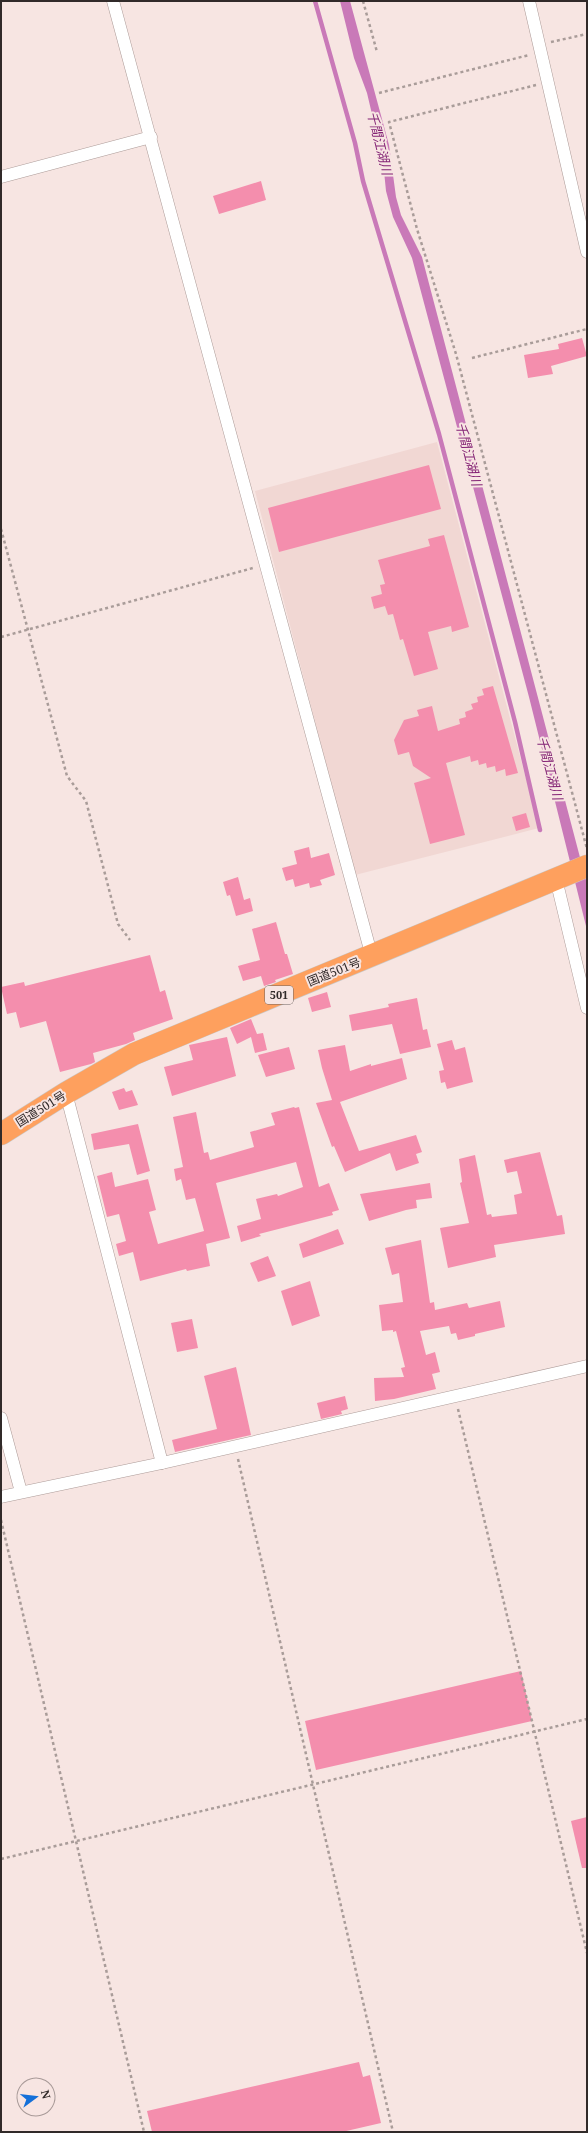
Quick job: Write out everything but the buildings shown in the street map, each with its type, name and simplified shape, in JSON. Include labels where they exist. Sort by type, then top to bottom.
[{"type":"highway","name":"国道501号","points":[[1,1134],[66,1093],[134,1054],[372,957],[587,866]]},
{"type":"street","points":[[113,1],[267,564],[372,957]]},
{"type":"street","points":[[529,1],[587,252]]},
{"type":"street","points":[[1,177],[151,137]]},
{"type":"street","points":[[561,877],[587,1008]]},
{"type":"street","points":[[66,1093],[162,1463]]},
{"type":"street","points":[[1,1497],[235,1447],[587,1366]]},
{"type":"street","points":[[1,1418],[21,1492]]},
{"type":"path","points":[[363,1],[377,52]]},
{"type":"path","points":[[379,93],[587,34]]},
{"type":"path","points":[[548,82],[389,122],[417,229],[456,354],[587,850]]},
{"type":"path","points":[[472,358],[587,329]]},
{"type":"path","points":[[1,529],[67,776],[86,801],[118,924],[130,940]]},
{"type":"path","points":[[1,637],[267,564]]},
{"type":"path","points":[[455,1397],[587,1953]]},
{"type":"path","points":[[235,1447],[393,2132]]},
{"type":"path","points":[[1,1520],[144,2132]]},
{"type":"path","points":[[1,1859],[587,1720]]},
{"type":"shaded area","points":[[437,442],[539,828],[355,875],[255,491]]},
{"type":"water","name":"千間江湖川","points":[[340,1],[350,1],[389,145],[396,197],[401,215],[422,257],[587,884],[587,930],[529,697],[412,258],[393,217],[386,191],[383,161],[367,93],[354,58]]},
{"type":"waterway","points":[[315,1],[355,143],[363,181],[439,434],[515,722],[540,830]]}]
